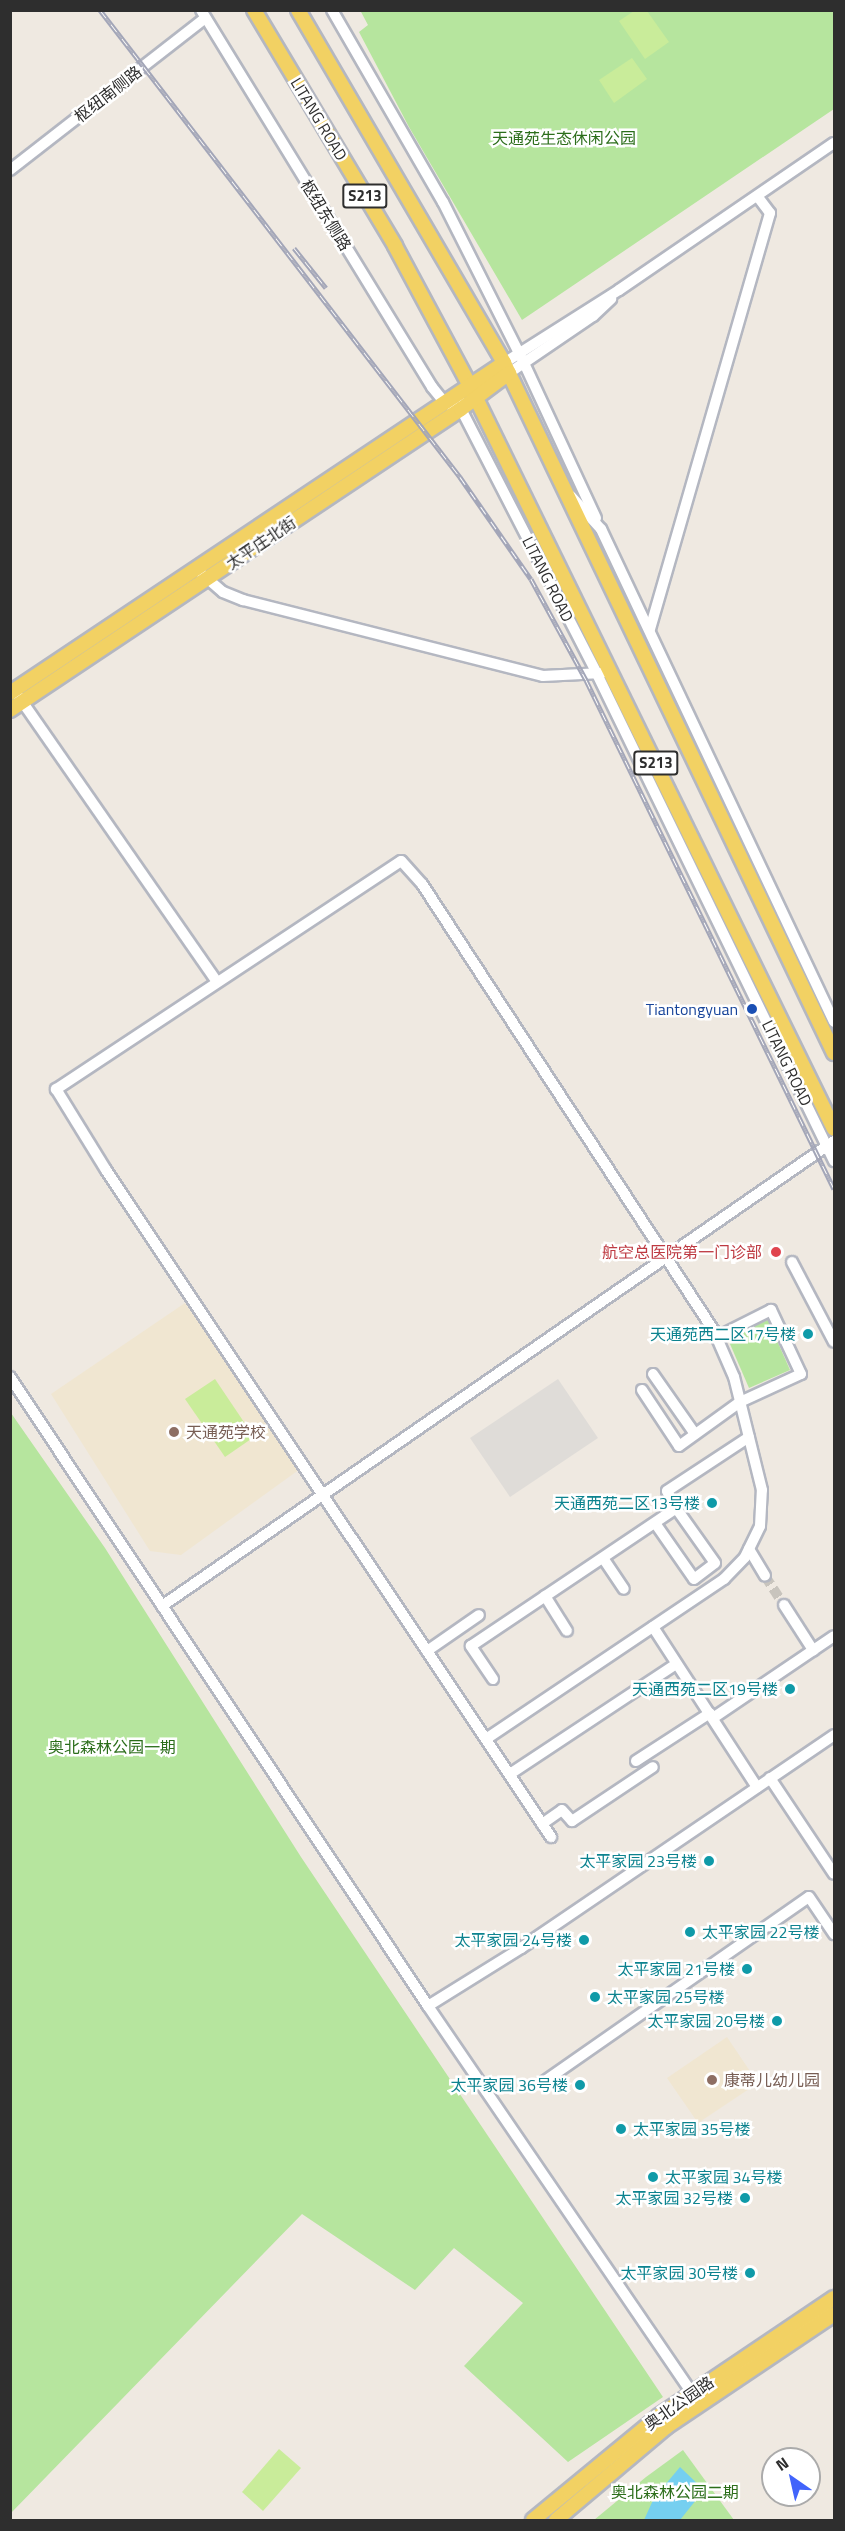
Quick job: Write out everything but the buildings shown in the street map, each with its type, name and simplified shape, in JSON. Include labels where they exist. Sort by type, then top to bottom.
[{"type":"main road","name":"LITANG ROAD","points":[[254,10],[395,246],[472,392],[613,671],[834,1129]]},
{"type":"main road","name":"S213","points":[[297,10],[506,368],[656,675],[834,1053]]},
{"type":"main road","points":[[472,392],[506,368]]},
{"type":"main road","name":"太平庄北街","points":[[202,574],[445,403],[472,392]]},
{"type":"main road","name":"太平庄北街","points":[[10,710],[16,695],[460,409],[472,392]]},
{"type":"main road","name":"奥北公园路","points":[[533,2520],[605,2457],[695,2398],[834,2298]]},
{"type":"main road","points":[[556,2520],[695,2398],[834,2314]]},
{"type":"street","points":[[332,10],[443,202],[522,358],[601,530]]},
{"type":"street","name":"枢纽南侧路","points":[[10,170],[203,14]]},
{"type":"street","name":"枢纽东侧路","points":[[203,14],[417,364],[445,403]]},
{"type":"street","points":[[506,368],[593,316],[620,290],[834,142]]},
{"type":"street","points":[[650,629],[770,213],[758,196]]},
{"type":"street","points":[[445,403],[460,409]]},
{"type":"street","name":"LITANG ROAD","points":[[460,409],[597,674],[831,1143],[834,1161]]},
{"type":"street","name":"S213","points":[[562,486],[601,530],[650,629],[834,1022]]},
{"type":"street","points":[[202,574],[243,600],[543,676],[597,674],[613,671]]},
{"type":"street","points":[[16,695],[216,980]]},
{"type":"street","points":[[486,1739],[724,1579],[749,1549],[760,1526],[762,1490],[740,1402],[717,1337],[669,1256],[422,884],[401,861],[216,980],[56,1089],[427,1651],[551,1837]]},
{"type":"street","points":[[162,1606],[831,1143]]},
{"type":"street","points":[[792,1262],[834,1342]]},
{"type":"street","points":[[642,1390],[679,1446],[740,1402],[801,1374],[771,1310],[717,1337]]},
{"type":"street","points":[[653,1374],[695,1434]]},
{"type":"street","points":[[10,1377],[428,2006],[695,2398]]},
{"type":"street","points":[[655,1523],[694,1579],[715,1563],[676,1508],[667,1491],[748,1437]]},
{"type":"street","points":[[493,1679],[471,1646],[676,1508]]},
{"type":"street","points":[[749,1549],[765,1576]]},
{"type":"street","points":[[603,1558],[624,1589]]},
{"type":"street","points":[[545,1596],[567,1631]]},
{"type":"street","points":[[784,1605],[813,1650]]},
{"type":"street","points":[[427,1651],[479,1616]]},
{"type":"street","points":[[653,1627],[757,1787]]},
{"type":"street","points":[[636,1761],[712,1716],[834,1636]]},
{"type":"street","points":[[510,1774],[676,1664]]},
{"type":"street","points":[[428,2006],[521,1948],[834,1735]]},
{"type":"street","points":[[542,1824],[562,1810],[573,1821],[653,1767]]},
{"type":"street","points":[[770,1778],[834,1874]]},
{"type":"street","points":[[542,2083],[809,1898],[834,1934]]},
{"type":"shaded area","name":"天通苑学校","points":[[185,1303],[300,1469],[181,1555],[150,1551],[51,1394]]},
{"type":"shaded area","points":[[558,1379],[598,1438],[510,1497],[470,1438]]},
{"type":"shaded area","name":"康蒂儿幼儿园","points":[[727,2037],[758,2083],[698,2123],[667,2078]]},
{"type":"green space","name":"天通苑生态休闲公园","points":[[360,10],[834,11],[834,109],[522,320],[409,127],[359,32],[368,25]]},
{"type":"green space","points":[[634,11],[647,11],[669,42],[645,59],[619,21]]},
{"type":"green space","points":[[632,58],[647,79],[614,103],[599,80]]},
{"type":"green space","points":[[768,1320],[790,1370],[749,1388],[727,1337]]},
{"type":"green space","points":[[215,1379],[254,1437],[225,1457],[185,1399]]},
{"type":"green space","name":"奥北森林公园一期","points":[[11,1413],[105,1548],[301,1857],[663,2397],[568,2462],[464,2366],[523,2303],[454,2248],[415,2290],[302,2214],[11,2513]]},
{"type":"green space","points":[[279,2449],[301,2468],[263,2511],[242,2492]]},
{"type":"green space","name":"奥北森林公园二期","points":[[683,2450],[734,2520],[594,2520],[646,2477]]},
{"type":"water","points":[[680,2467],[704,2490],[680,2520],[644,2520],[654,2498]]},
{"type":"tunnel","points":[[765,1576],[784,1605]]},
{"type":"railway","points":[[100,10],[460,477],[531,579],[586,680],[834,1189]]},
{"type":"railway","points":[[294,248],[326,288]]},
{"type":"place","name":"Tiantongyuan","points":[[752,1009]]},
{"type":"place","name":"航空总医院第一门诊部","points":[[776,1252]]},
{"type":"place","name":"天通苑西二区17号楼","points":[[808,1334]]},
{"type":"place","name":"天通苑学校","points":[[174,1432]]},
{"type":"place","name":"天通西苑二区13号楼","points":[[712,1503]]},
{"type":"place","name":"天通西苑二区19号楼","points":[[790,1689]]},
{"type":"place","name":"太平家园 23号楼","points":[[709,1861]]},
{"type":"place","name":"太平家园 22号楼","points":[[690,1932]]},
{"type":"place","name":"太平家园 24号楼","points":[[584,1940]]},
{"type":"place","name":"太平家园 21号楼","points":[[747,1969]]},
{"type":"place","name":"太平家园 25号楼","points":[[595,1997]]},
{"type":"place","name":"太平家园 20号楼","points":[[777,2021]]},
{"type":"place","name":"康蒂儿幼儿园","points":[[712,2080]]},
{"type":"place","name":"太平家园 36号楼","points":[[580,2085]]},
{"type":"place","name":"太平家园 35号楼","points":[[621,2129]]},
{"type":"place","name":"太平家园 34号楼","points":[[653,2177]]},
{"type":"place","name":"太平家园 32号楼","points":[[745,2198]]},
{"type":"place","name":"太平家园 30号楼","points":[[750,2273]]}]
